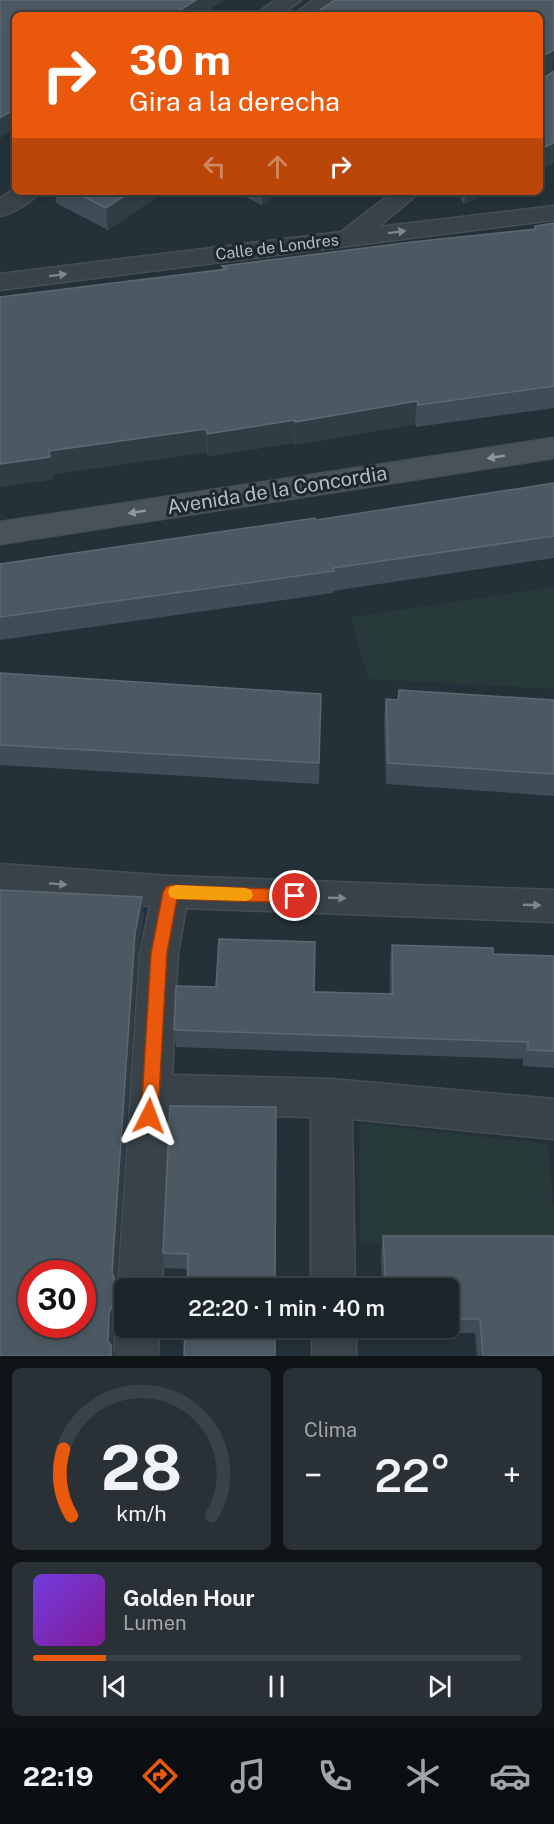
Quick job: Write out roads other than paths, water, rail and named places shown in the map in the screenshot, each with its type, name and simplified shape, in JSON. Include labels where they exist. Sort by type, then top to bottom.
[{"type":"street","points":[[271,12],[290,0]]},
{"type":"street","points":[[309,12],[328,0]]},
{"type":"street","points":[[0,209],[22,195]]},
{"type":"street","points":[[349,238],[404,195]]},
{"type":"street","name":"Calle de Londres","points":[[0,282],[554,213]]},
{"type":"street","name":"Avenida de la Concordia","points":[[0,532],[554,448]]},
{"type":"street","points":[[0,880],[171,892],[554,906]]},
{"type":"street","points":[[141,1278],[159,953],[171,892]]},
{"type":"street","points":[[151,1094],[331,1098],[554,1119]]},
{"type":"street","points":[[331,1098],[333,1278]]},
{"type":"street","points":[[136,1356],[137,1338]]},
{"type":"street","points":[[334,1338],[334,1356]]}]
